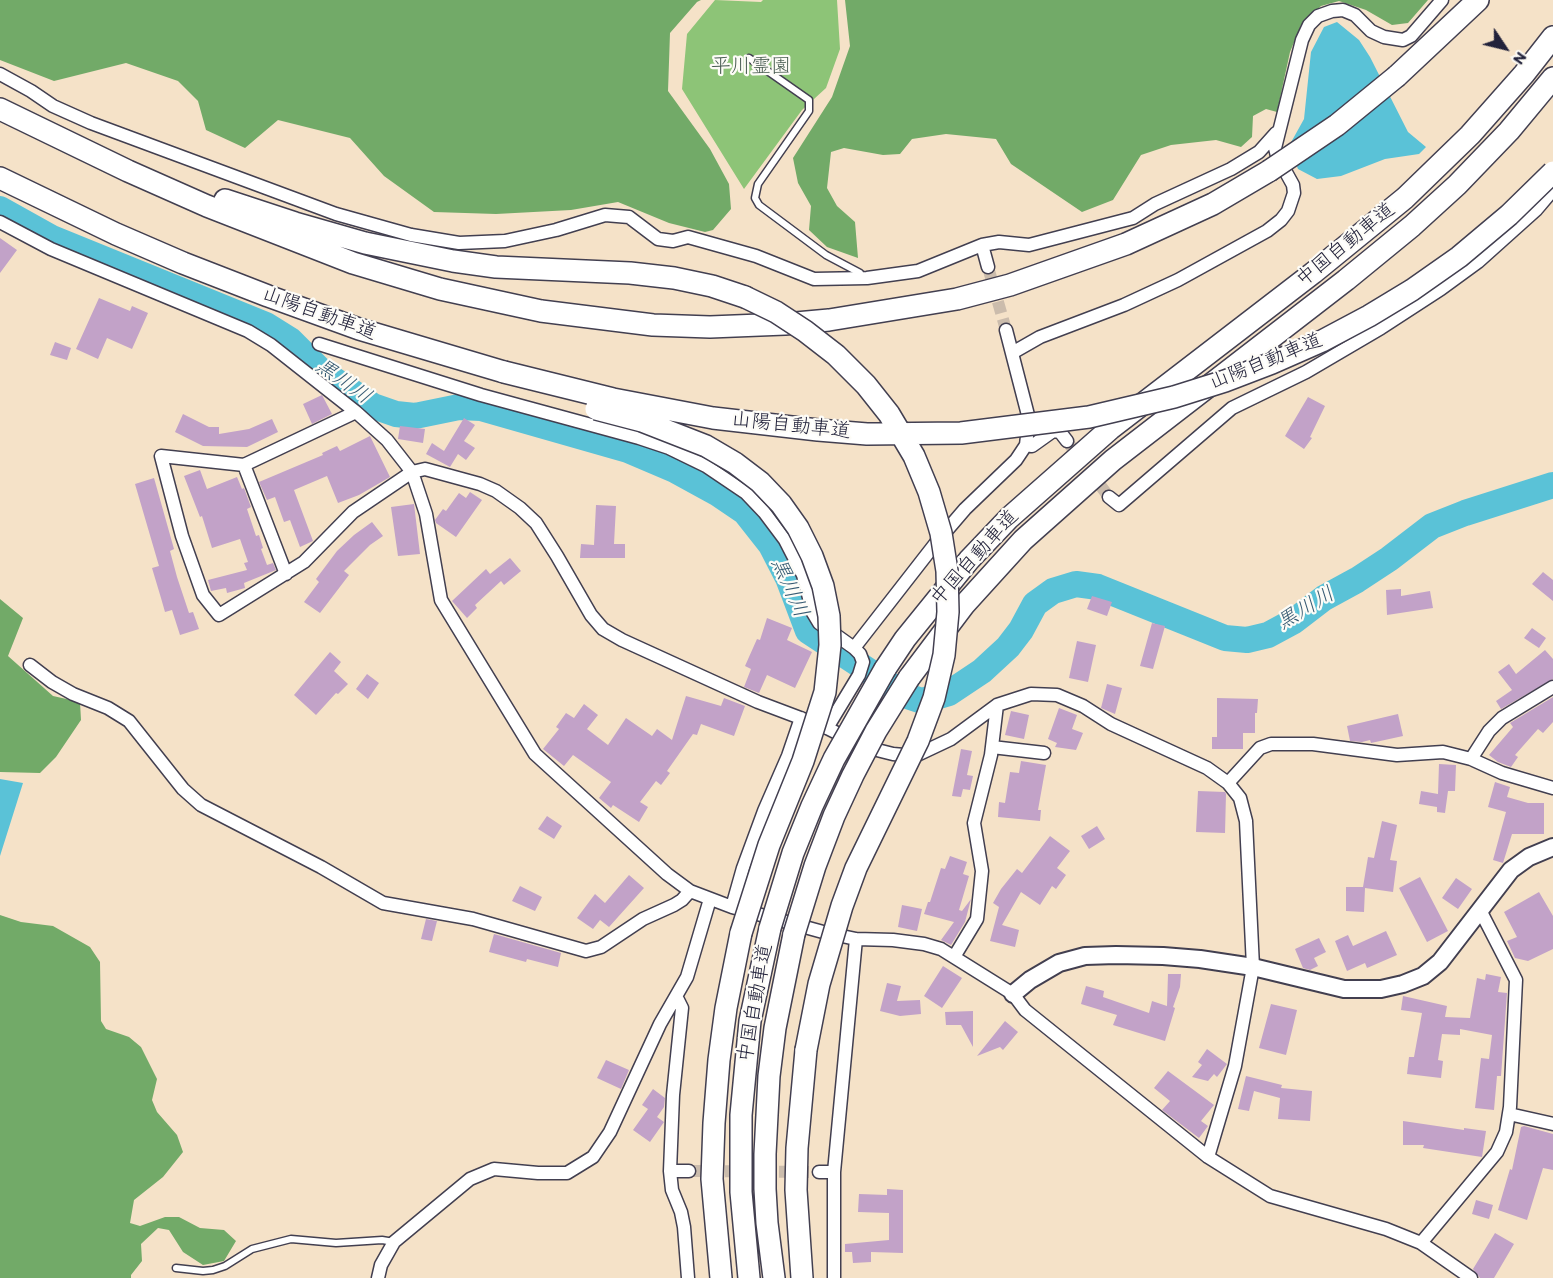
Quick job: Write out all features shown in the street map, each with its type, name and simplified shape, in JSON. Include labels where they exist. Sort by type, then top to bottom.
[{"type":"highway","points":[[0,109],[207,206],[353,263],[440,289],[541,311],[653,325],[710,327],[785,324],[840,318],[957,299],[1010,285],[1126,244],[1213,204],[1269,171],[1337,125],[1397,76],[1478,0]]},
{"type":"highway","name":"中国自動車道","points":[[749,1278],[741,1192],[741,1115],[750,1021],[770,928],[793,853],[812,806],[845,740],[885,669],[905,639],[969,560],[1009,518],[1110,429],[1313,273],[1405,198],[1470,135],[1553,37]]},
{"type":"highway","name":"中国自動車道","points":[[774,1278],[765,1189],[769,1086],[775,1028],[795,934],[815,866],[834,816],[876,731],[909,678],[964,605],[1023,540],[1113,460],[1346,280],[1412,226],[1457,185],[1509,131],[1553,78]]},
{"type":"highway","points":[[26,123],[219,198],[365,243],[453,261],[496,267],[630,273],[674,278],[712,286],[745,297],[776,312],[806,331],[836,355],[866,384],[889,414],[914,456],[929,492],[941,533],[947,571],[948,612],[944,654],[934,698],[918,741],[864,850],[842,906],[819,984],[806,1050],[797,1148],[798,1222],[802,1278]]},
{"type":"highway","name":"山陽自動車道","points":[[0,178],[183,263],[359,329],[504,372],[613,399],[713,418],[867,434],[961,433],[1044,424],[1089,417],[1174,397],[1225,381],[1272,363],[1360,321],[1412,290],[1459,257],[1509,215],[1553,172]]},
{"type":"highway","points":[[504,372],[548,396],[642,421],[706,446],[735,463],[781,504],[798,528],[823,586],[829,615],[829,662],[825,692],[803,761],[769,845],[741,933],[726,1008],[719,1060],[712,1179],[721,1278]]},
{"type":"street","points":[[1012,353],[1040,337],[1124,305],[1178,280],[1267,231],[1281,220],[1288,211],[1294,193],[1293,185],[1275,148],[1302,40],[1309,25],[1318,16],[1343,10],[1354,15],[1371,31],[1384,37],[1403,39],[1411,36],[1442,0]]},
{"type":"street","points":[[0,74],[53,106],[91,123],[336,214],[411,235],[459,243],[505,241],[556,230],[605,215],[629,217],[658,238],[673,240],[688,237],[756,256],[814,279],[861,279],[918,271],[982,245],[999,242],[1029,245],[1133,218],[1155,204],[1231,169],[1259,152],[1279,129]]},
{"type":"street","points":[[1108,497],[1119,505],[1232,408],[1306,372],[1441,289],[1478,262],[1536,210],[1553,190]]},
{"type":"street","points":[[0,222],[51,249],[248,332],[271,345],[356,412],[387,440],[412,472],[426,514],[441,600],[535,754],[668,874],[690,891],[732,907],[823,932],[856,939],[893,939],[941,949],[1013,994],[1025,1011],[1208,1157],[1270,1196],[1386,1229],[1421,1243],[1471,1278]]},
{"type":"street","points":[[982,245],[988,267]]},
{"type":"street","points":[[854,648],[935,544],[965,509],[1016,460],[1026,445],[1029,419],[1006,330]]},
{"type":"street","points":[[319,344],[481,395],[669,448],[706,466],[746,493],[785,540],[803,575],[813,613],[819,623],[854,648],[860,654],[863,662],[859,675],[827,728]]},
{"type":"street","points":[[356,412],[244,465],[161,456],[182,536],[203,595],[219,615],[304,562],[353,512],[412,472],[425,469],[480,484],[496,491],[520,508],[536,523],[591,615],[603,629],[622,640],[758,702],[827,728],[865,747],[893,754],[915,756],[951,739],[997,705],[1031,694],[1057,695],[1083,706],[1111,724],[1208,768],[1228,783],[1240,798],[1246,820],[1253,967],[1235,1066],[1208,1157]]},
{"type":"street","points":[[1026,445],[1032,446],[1053,431],[1060,432],[1067,441]]},
{"type":"street","points":[[244,465],[286,574]]},
{"type":"street","points":[[30,665],[73,694],[108,708],[129,721],[183,789],[201,805],[321,867],[383,903],[473,919],[586,951],[601,947],[643,919],[674,905],[690,891]]},
{"type":"street","points":[[1471,759],[1489,731],[1502,718],[1553,687]]},
{"type":"street","points":[[954,957],[977,919],[982,871],[974,823],[992,747],[997,705]]},
{"type":"street","points":[[732,907],[743,868],[801,718]]},
{"type":"street","points":[[1228,783],[1260,748],[1271,744],[1313,744],[1397,755],[1443,752],[1471,759],[1502,773],[1553,788]]},
{"type":"street","points":[[992,747],[1044,753]]},
{"type":"street","points":[[1013,994],[1030,980],[1059,963],[1085,956],[1163,956],[1253,967],[1344,989],[1374,990],[1403,984],[1422,976],[1440,962],[1511,870],[1529,857],[1553,847]]},
{"type":"street","points":[[378,1278],[381,1265],[394,1242],[470,1179],[494,1169],[567,1173],[593,1157],[610,1132],[660,1024],[687,977],[710,899]]},
{"type":"street","points":[[1421,1243],[1497,1152],[1506,1132],[1509,1114],[1516,980],[1480,910]]},
{"type":"street","points":[[834,1278],[834,1172],[856,939]]},
{"type":"street","points":[[676,996],[682,1008],[673,1095],[670,1171],[672,1190],[684,1227],[688,1278]]},
{"type":"street","points":[[1509,1114],[1553,1124]]},
{"type":"street","points":[[670,1171],[689,1171]]},
{"type":"street","points":[[819,1172],[834,1172]]},
{"type":"lane","points":[[749,58],[809,100],[809,111],[758,184],[755,198],[759,205],[826,255],[860,273],[861,279]]},
{"type":"lane","points":[[176,1268],[213,1270],[225,1266],[252,1249],[291,1239],[336,1243],[382,1240],[394,1242]]},
{"type":"green space","points":[[0,0],[701,0],[670,33],[668,91],[710,149],[729,184],[731,209],[713,230],[705,232],[669,223],[618,202],[571,210],[496,214],[434,212],[384,176],[350,138],[278,120],[245,148],[206,130],[198,101],[178,81],[126,63],[54,81],[0,60]]},
{"type":"green space","name":"平川霊園","points":[[715,0],[761,2],[763,0],[837,0],[840,49],[826,88],[802,110],[744,189],[682,89],[687,34]]},
{"type":"green space","points":[[845,0],[1428,0],[1408,23],[1392,25],[1366,10],[1339,1],[1321,6],[1301,25],[1290,52],[1277,112],[1266,109],[1253,116],[1252,137],[1241,147],[1216,140],[1171,145],[1141,155],[1113,200],[1082,212],[1011,164],[996,139],[946,134],[912,139],[900,154],[883,155],[844,148],[831,152],[827,188],[837,206],[855,222],[858,258],[827,247],[809,230],[811,206],[798,183],[793,158],[832,97],[850,46]]},
{"type":"green space","points":[[0,599],[23,618],[8,656],[53,696],[80,702],[81,720],[56,757],[40,773],[0,772]]},
{"type":"green space","points":[[0,915],[21,922],[53,926],[90,947],[100,962],[101,1021],[106,1029],[129,1037],[141,1047],[157,1079],[152,1100],[157,1112],[177,1135],[183,1152],[163,1177],[134,1200],[130,1223],[140,1226],[165,1217],[179,1217],[200,1228],[224,1230],[236,1241],[224,1261],[203,1265],[183,1252],[169,1230],[158,1228],[141,1244],[142,1261],[131,1278],[0,1278]]},
{"type":"water","points":[[1337,22],[1359,40],[1408,132],[1426,147],[1419,154],[1385,159],[1341,176],[1317,179],[1298,169],[1289,146],[1304,119],[1311,52],[1324,27]]},
{"type":"water","points":[[0,779],[23,783],[0,856]]},
{"type":"building","points":[[0,238],[17,250],[0,273]]},
{"type":"building","points":[[99,298],[130,311],[132,306],[148,313],[132,349],[107,338],[98,359],[76,349]]},
{"type":"building","points":[[55,342],[71,348],[67,360],[50,355]]},
{"type":"building","points":[[322,395],[332,414],[312,424],[303,404]]},
{"type":"building","points":[[1308,397],[1325,406],[1310,437],[1312,438],[1304,449],[1285,436]]},
{"type":"building","points":[[183,414],[209,427],[219,427],[219,434],[249,429],[272,419],[278,432],[247,447],[203,446],[175,432]]},
{"type":"building","points":[[464,418],[475,425],[464,441],[475,448],[466,460],[458,454],[450,467],[426,454],[432,443],[444,451]]},
{"type":"building","points":[[400,426],[425,429],[423,443],[398,439]]},
{"type":"building","points":[[370,436],[390,477],[359,495],[338,503],[327,476],[294,490],[313,541],[300,547],[290,520],[284,522],[275,497],[267,500],[259,482],[323,455],[322,453],[337,446],[340,451]]},
{"type":"building","points":[[200,470],[207,489],[237,477],[251,507],[247,509],[256,536],[259,535],[267,565],[273,563],[276,570],[244,583],[245,588],[227,593],[226,588],[211,591],[208,580],[247,570],[244,563],[248,562],[240,539],[212,548],[202,516],[200,517],[184,476]]},
{"type":"building","points":[[154,478],[174,549],[170,551],[177,577],[189,613],[193,612],[199,629],[180,635],[172,610],[165,612],[152,568],[159,566],[135,484]]},
{"type":"building","points":[[470,492],[482,500],[456,537],[435,520],[443,509],[446,511],[459,493],[466,498]]},
{"type":"building","points":[[414,504],[420,554],[398,556],[391,507]]},
{"type":"building","points":[[596,505],[616,506],[614,544],[625,544],[625,558],[580,558],[581,544],[594,545]]},
{"type":"building","points":[[372,522],[383,536],[370,545],[344,571],[349,575],[320,613],[304,602],[319,582],[316,579],[337,551]]},
{"type":"building","points":[[510,558],[521,571],[504,585],[501,581],[475,605],[477,608],[467,618],[452,601],[486,569],[490,574]]},
{"type":"building","points":[[1543,572],[1553,580],[1553,601],[1532,584]]},
{"type":"building","points":[[1401,589],[1401,596],[1430,591],[1433,608],[1387,615],[1386,590]]},
{"type":"building","points":[[1092,596],[1112,602],[1107,616],[1087,609]]},
{"type":"building","points":[[767,618],[792,628],[787,640],[812,652],[795,688],[767,675],[759,693],[744,687],[751,669],[745,666],[757,639],[760,640]]},
{"type":"building","points":[[1152,623],[1165,626],[1153,669],[1140,666]]},
{"type":"building","points":[[1532,628],[1546,638],[1539,648],[1524,638]]},
{"type":"building","points":[[1077,641],[1096,645],[1088,682],[1069,678]]},
{"type":"building","points":[[1545,650],[1553,659],[1553,679],[1501,709],[1496,701],[1512,690],[1498,672],[1509,664],[1516,674]]},
{"type":"building","points":[[330,652],[341,662],[334,671],[348,684],[338,694],[336,693],[316,715],[294,695]]},
{"type":"building","points":[[367,674],[379,683],[368,699],[356,689]]},
{"type":"building","points":[[1107,684],[1122,688],[1115,714],[1101,708]]},
{"type":"building","points":[[686,696],[721,706],[724,698],[745,706],[734,736],[701,724],[697,735],[693,734],[667,771],[670,773],[661,785],[656,781],[640,802],[648,807],[639,822],[613,805],[611,808],[599,798],[611,782],[573,755],[564,766],[543,749],[559,729],[556,727],[566,713],[574,718],[584,704],[598,715],[587,729],[608,745],[626,718],[652,736],[657,729],[672,740]]},
{"type":"building","points":[[1553,697],[1553,722],[1543,733],[1538,729],[1515,755],[1518,757],[1511,767],[1498,762],[1489,755],[1513,727],[1510,723]]},
{"type":"building","points":[[1217,698],[1258,699],[1255,733],[1243,733],[1243,749],[1212,749],[1212,737],[1217,737]]},
{"type":"building","points":[[1059,708],[1077,715],[1072,729],[1083,733],[1076,750],[1055,747],[1057,743],[1048,739]]},
{"type":"building","points":[[1011,711],[1029,715],[1024,739],[1005,735]]},
{"type":"building","points":[[1398,714],[1403,736],[1371,743],[1370,740],[1350,741],[1347,726]]},
{"type":"building","points":[[961,749],[972,751],[967,775],[973,776],[970,790],[963,789],[961,797],[952,796]]},
{"type":"building","points":[[1021,761],[1046,765],[1038,810],[1041,810],[1040,821],[998,817],[999,802],[1005,803],[1010,772],[1019,773]]},
{"type":"building","points":[[1439,764],[1456,765],[1455,791],[1448,791],[1445,813],[1437,812],[1437,807],[1419,804],[1421,791],[1438,794]]},
{"type":"building","points":[[1495,782],[1510,787],[1507,797],[1528,803],[1544,803],[1544,834],[1512,834],[1503,863],[1493,860],[1506,812],[1488,807]]},
{"type":"building","points":[[1198,791],[1225,792],[1225,833],[1196,832]]},
{"type":"building","points":[[547,816],[562,826],[554,839],[538,829]]},
{"type":"building","points":[[1382,821],[1397,825],[1390,860],[1397,861],[1393,892],[1365,888],[1364,912],[1346,911],[1346,887],[1363,887],[1368,857],[1374,858]]},
{"type":"building","points":[[1097,826],[1105,839],[1089,849],[1081,836]]},
{"type":"building","points":[[1050,836],[1070,851],[1057,868],[1066,875],[1056,889],[1052,886],[1040,905],[1021,892],[1002,925],[1019,930],[1015,947],[990,941],[999,907],[993,903],[1001,889],[1017,869],[1022,873]]},
{"type":"building","points":[[950,856],[967,862],[963,874],[969,876],[959,910],[962,911],[971,899],[965,922],[951,945],[941,940],[954,922],[924,914],[941,868],[945,869]]},
{"type":"building","points":[[629,875],[644,888],[609,927],[600,920],[593,929],[577,918],[595,894],[605,903]]},
{"type":"building","points":[[1420,877],[1448,931],[1427,942],[1399,888]]},
{"type":"building","points":[[1456,878],[1472,889],[1458,909],[1442,898]]},
{"type":"building","points":[[520,886],[542,897],[535,911],[512,901]]},
{"type":"building","points":[[1539,892],[1553,916],[1553,949],[1528,961],[1515,958],[1507,941],[1517,937],[1504,912]]},
{"type":"building","points":[[902,905],[922,909],[917,931],[898,927]]},
{"type":"building","points":[[426,919],[437,921],[432,941],[421,939]]},
{"type":"building","points":[[1386,931],[1397,955],[1367,968],[1365,963],[1347,971],[1335,941],[1348,935],[1353,946]]},
{"type":"building","points":[[494,934],[561,953],[558,967],[527,959],[526,962],[489,952]]},
{"type":"building","points":[[1319,938],[1326,952],[1314,958],[1318,966],[1310,970],[1303,968],[1295,949]]},
{"type":"building","points":[[943,966],[962,978],[942,1008],[924,996]]},
{"type":"building","points":[[1168,974],[1181,974],[1180,987],[1173,1007],[1175,1008],[1165,1041],[1113,1025],[1117,1015],[1081,1004],[1086,986],[1104,991],[1103,997],[1149,1013],[1152,1001],[1167,1006]]},
{"type":"building","points":[[1486,974],[1501,977],[1498,992],[1507,993],[1501,1076],[1497,1076],[1494,1110],[1475,1108],[1481,1058],[1489,1059],[1492,1035],[1460,1029],[1460,1035],[1442,1034],[1438,1060],[1443,1061],[1441,1078],[1407,1074],[1409,1057],[1414,1057],[1422,1013],[1401,1010],[1403,996],[1447,1006],[1445,1017],[1470,1018],[1477,978],[1485,980]]},
{"type":"building","points":[[887,983],[901,986],[897,1001],[920,1000],[921,1014],[900,1016],[880,1011]]},
{"type":"building","points":[[1271,1004],[1297,1010],[1286,1055],[1259,1048]]},
{"type":"building","points":[[973,1011],[973,1047],[961,1025],[946,1025],[945,1012]]},
{"type":"building","points":[[1005,1021],[1018,1032],[1003,1050],[1000,1047],[977,1056]]},
{"type":"building","points":[[1207,1049],[1227,1064],[1217,1077],[1214,1074],[1208,1081],[1192,1077],[1202,1065],[1198,1062]]},
{"type":"building","points":[[606,1060],[629,1070],[621,1089],[597,1078]]},
{"type":"building","points":[[1168,1071],[1214,1105],[1201,1121],[1208,1126],[1199,1138],[1162,1110],[1170,1101],[1154,1088]]},
{"type":"building","points":[[1246,1076],[1282,1085],[1281,1088],[1312,1091],[1310,1121],[1278,1119],[1280,1098],[1254,1091],[1249,1111],[1238,1109]]},
{"type":"building","points":[[653,1089],[665,1098],[664,1107],[657,1117],[664,1122],[650,1142],[633,1130],[648,1109],[642,1105]]},
{"type":"building","points":[[1403,1121],[1486,1131],[1482,1157],[1423,1148],[1424,1145],[1403,1145]]},
{"type":"building","points":[[1521,1127],[1553,1134],[1553,1170],[1543,1168],[1527,1220],[1498,1210],[1510,1169],[1512,1170]]},
{"type":"building","points":[[887,1189],[903,1190],[903,1253],[871,1252],[871,1262],[853,1263],[852,1252],[845,1252],[845,1244],[889,1240],[889,1213],[858,1212],[859,1194],[887,1195]]},
{"type":"building","points":[[1476,1200],[1493,1205],[1489,1219],[1472,1214]]},
{"type":"building","points":[[1495,1233],[1514,1244],[1494,1278],[1480,1278],[1473,1269]]},
{"type":"waterway","name":"黒川川","points":[[0,209],[52,238],[266,325],[290,340],[321,371],[373,406],[396,414],[415,416],[459,407],[481,408],[628,450],[675,470],[717,493],[745,512],[771,545],[788,578],[808,631],[907,696],[922,701],[949,693],[982,671],[1008,647],[1021,630],[1035,604],[1053,591],[1076,584],[1098,587],[1225,638],[1247,640],[1268,635],[1294,621],[1324,598],[1389,559],[1432,526],[1553,485]]},
{"type":"tunnel","points":[[988,267],[1006,330]]},
{"type":"tunnel","points":[[1067,441],[1109,497]]},
{"type":"tunnel","points":[[689,1171],[819,1172]]}]
